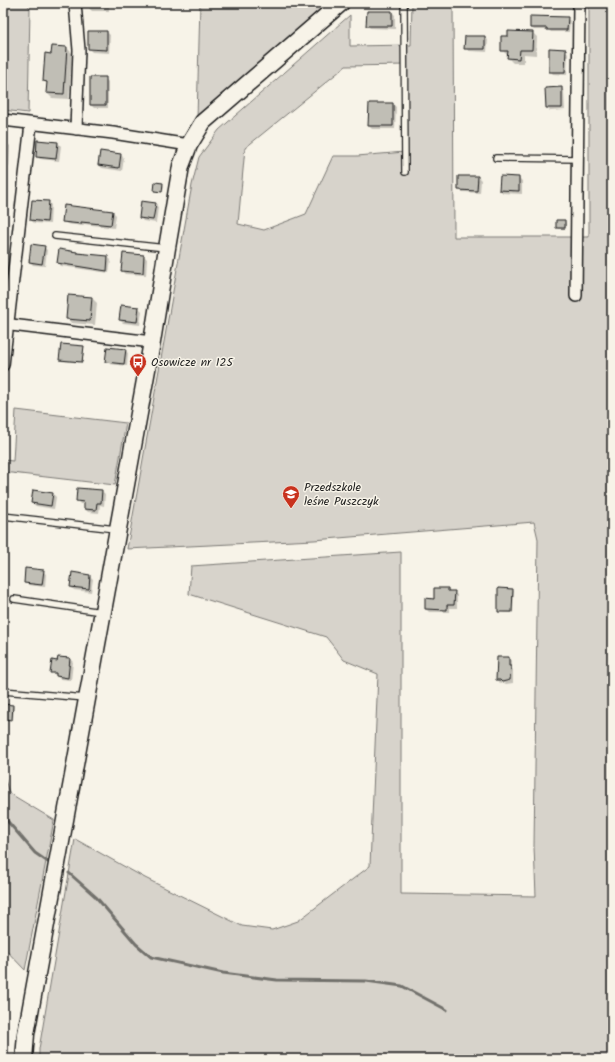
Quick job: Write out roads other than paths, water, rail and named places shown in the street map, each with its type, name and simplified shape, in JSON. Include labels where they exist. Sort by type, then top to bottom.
[{"type":"street","points":[[75,3],[79,50],[76,129]]},
{"type":"street","points":[[24,1059],[26,1034],[152,342],[181,166],[189,145],[203,122],[341,3]]},
{"type":"street","points":[[576,296],[579,3]]},
{"type":"street","points":[[3,120],[113,133],[189,145]]},
{"type":"street","points":[[3,365],[6,325],[31,124]]},
{"type":"street","points":[[6,325],[152,342]]},
{"type":"lane","points":[[404,3],[405,172]]},
{"type":"lane","points":[[496,158],[578,159]]},
{"type":"lane","points":[[55,236],[167,248]]},
{"type":"lane","points":[[3,516],[117,529]]},
{"type":"lane","points":[[14,599],[102,612]]},
{"type":"lane","points":[[3,691],[87,698]]},
{"type":"waterway","points":[[3,816],[35,853],[48,862]]},
{"type":"waterway","points":[[69,873],[96,897],[136,944],[151,957],[223,973],[277,980],[366,981],[402,986],[447,1010]]},
{"type":"place","name":"Osowicze nr 125","points":[[138,377]]},
{"type":"place","name":"Przedszkole leśne Puszczyk","points":[[291,509]]}]
